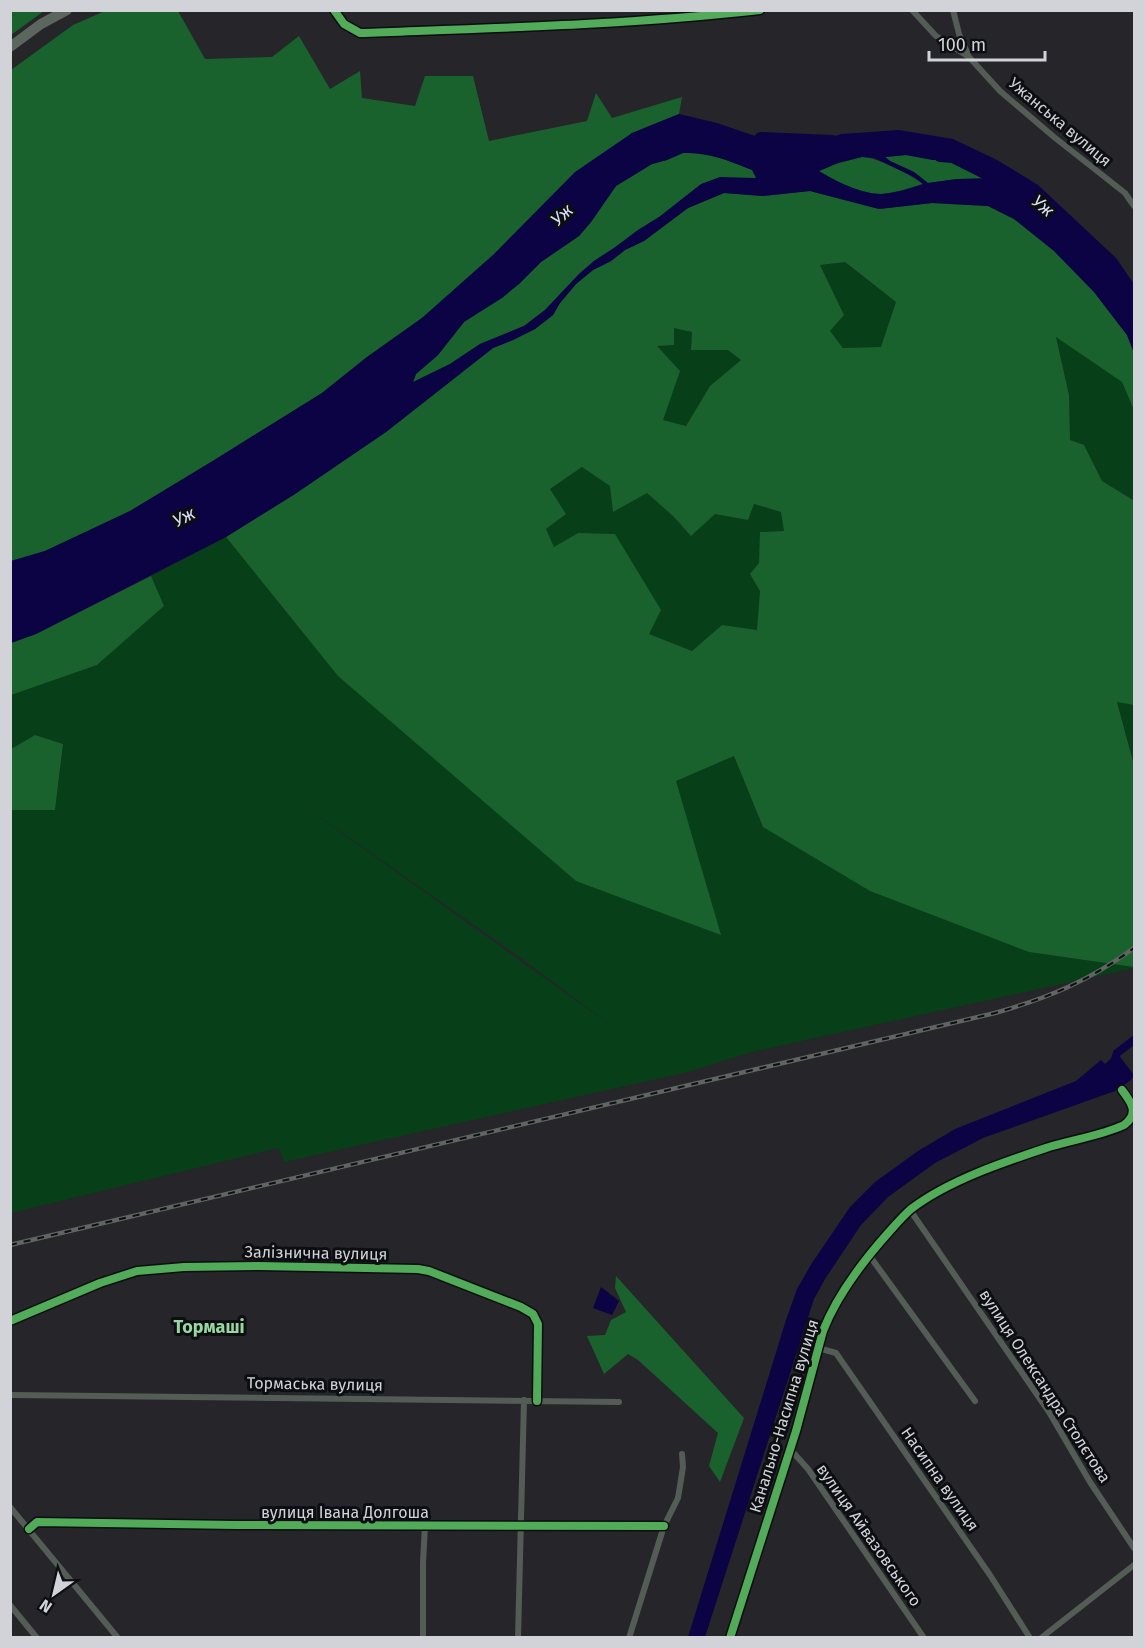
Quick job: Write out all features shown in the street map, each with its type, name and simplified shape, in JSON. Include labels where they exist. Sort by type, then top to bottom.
[{"type":"highway","points":[[10,47],[41,24],[67,10]]},
{"type":"street","points":[[334,10],[344,24],[360,33],[558,26],[704,17],[760,10]]},
{"type":"street","name":"Ужанська вулиця","points":[[912,10],[936,36],[969,57],[1024,113],[1125,193],[1134,206]]},
{"type":"street","name":"Ужанська вулиця","points":[[953,10],[959,34],[969,57]]},
{"type":"street","name":"Канально-Насипна вулиця","points":[[730,1638],[790,1449],[829,1316],[869,1255],[910,1210],[942,1190],[984,1171],[1050,1147],[1124,1125],[1131,1117],[1133,1109],[1122,1090]]},
{"type":"street","name":"вулиця Олександра Столєтова","points":[[910,1210],[1049,1412],[1090,1482],[1134,1548]]},
{"type":"street","points":[[869,1255],[975,1401]]},
{"type":"street","name":"Залізнична вулиця","points":[[10,1321],[100,1283],[137,1271],[184,1267],[260,1266],[418,1269],[503,1299],[533,1314],[538,1324],[537,1401]]},
{"type":"street","name":"Насипна вулиця","points":[[818,1348],[836,1353],[990,1575],[1030,1638]]},
{"type":"street","name":"Тормаська вулиця","points":[[10,1395],[619,1402]]},
{"type":"street","points":[[518,1638],[524,1400]]},
{"type":"street","name":"вулиця Айвазовського","points":[[790,1449],[808,1469],[924,1638]]},
{"type":"street","points":[[629,1638],[664,1526],[678,1498],[684,1467],[682,1454]]},
{"type":"street","points":[[10,1507],[118,1638]]},
{"type":"street","name":"вулиця Івана Долгоша","points":[[29,1529],[37,1522],[664,1526]]},
{"type":"street","points":[[423,1638],[425,1525]]},
{"type":"street","points":[[1041,1638],[1134,1565]]},
{"type":"street","points":[[10,1605],[37,1638]]},
{"type":"green space","points":[[11,10],[44,10],[44,11],[11,35]]},
{"type":"green space","points":[[105,11],[178,11],[205,59],[272,57],[299,36],[330,89],[360,71],[362,98],[415,106],[425,76],[473,76],[489,141],[587,121],[596,93],[612,118],[682,97],[679,114],[632,133],[422,318],[367,357],[322,393],[130,511],[45,551],[11,561],[11,70],[73,25]]},
{"type":"green space","points":[[683,153],[702,153],[724,159],[753,170],[757,178],[659,217],[594,261],[545,310],[524,326],[480,344],[450,364],[413,382],[416,374],[438,355],[464,322],[519,284],[541,262],[579,236],[616,186],[652,164]]},
{"type":"green space","points":[[906,155],[933,160],[957,158],[995,172],[999,178],[957,179],[928,183],[914,172],[885,157]]},
{"type":"green space","points":[[862,157],[886,163],[923,184],[892,193],[865,192],[849,187],[819,171]]},
{"type":"green space","points":[[810,191],[879,209],[932,203],[988,206],[1014,219],[1054,251],[1094,292],[1127,335],[1134,353],[1134,410],[1122,382],[1056,337],[1069,395],[1070,440],[1084,445],[1102,481],[1134,499],[1134,705],[1117,702],[1134,765],[1134,967],[1029,952],[870,891],[763,827],[734,756],[676,781],[721,935],[576,881],[338,676],[226,537],[295,494],[386,432],[493,348],[535,329],[553,315],[576,284],[593,270],[644,241],[688,208],[724,193],[763,196]],"holes":[[[845,262],[896,302],[881,347],[843,348],[830,331],[844,315],[820,265]],[[674,328],[692,332],[691,350],[728,350],[741,360],[710,386],[686,426],[663,420],[680,371],[657,346],[674,345]],[[582,467],[610,486],[613,512],[647,493],[691,536],[715,514],[748,520],[754,504],[781,512],[784,531],[760,532],[759,563],[750,574],[760,591],[757,630],[722,625],[692,651],[649,634],[661,610],[615,534],[578,533],[554,547],[546,529],[566,514],[550,489]]]},
{"type":"green space","points":[[844,262],[896,302],[882,347],[843,348],[830,331],[844,315],[820,265]]},
{"type":"green space","points":[[674,327],[692,332],[691,350],[728,350],[741,360],[710,386],[686,426],[663,420],[670,397],[657,346],[673,345]]},
{"type":"green space","points":[[1056,336],[1122,382],[1134,410],[1133,500],[1102,481],[1084,445],[1070,440],[1069,395]]},
{"type":"green space","points":[[582,467],[610,486],[647,493],[691,535],[715,514],[754,504],[781,512],[784,531],[760,532],[760,591],[757,630],[722,625],[692,651],[648,634],[578,533],[554,547],[546,529],[566,514],[550,489]]},
{"type":"green space","points":[[226,537],[338,676],[676,780],[734,756],[763,827],[1029,952],[1134,968],[752,1052],[688,1072],[284,1162],[279,1148],[11,1213],[11,810],[55,810],[63,744],[35,735],[11,749],[10,695],[97,665],[164,606],[151,576]],"holes":[[[290,796],[521,958],[613,1027]]]},
{"type":"green space","points":[[151,576],[164,606],[97,665],[11,695],[11,643],[36,634]]},
{"type":"green space","points":[[1117,701],[1134,705],[1134,764]]},
{"type":"green space","points":[[35,735],[63,744],[55,810],[11,810],[11,749]]},
{"type":"green space","points":[[616,1276],[744,1418],[720,1482],[709,1466],[718,1433],[638,1360],[628,1354],[604,1374],[587,1336],[605,1335],[611,1320],[626,1312],[615,1288]]},
{"type":"water","points":[[679,114],[717,123],[761,138],[805,144],[842,134],[899,130],[953,139],[997,160],[1038,185],[1116,258],[1134,284],[1134,353],[1127,335],[1094,292],[1054,251],[1014,219],[988,206],[932,203],[879,209],[810,191],[763,196],[724,193],[688,208],[644,241],[593,270],[576,284],[553,315],[535,329],[493,348],[386,432],[295,494],[226,537],[36,634],[11,643],[11,561],[45,551],[130,511],[322,393],[367,357],[422,318],[494,254],[575,172],[632,133]],"holes":[[[683,153],[711,156],[752,170],[756,178],[720,177],[701,184],[659,217],[594,261],[545,310],[524,326],[480,344],[450,364],[413,382],[416,374],[438,355],[464,322],[502,298],[541,262],[579,236],[616,186],[652,164]],[[906,155],[933,160],[957,158],[995,172],[998,178],[957,179],[928,183],[914,172],[885,157]],[[862,157],[874,158],[914,177],[923,184],[902,191],[881,194],[866,192],[841,183],[819,171]]]},
{"type":"water","points":[[1117,1053],[1134,1075],[1131,1080],[1115,1091],[983,1138],[935,1163],[888,1197],[861,1225],[814,1299],[705,1637],[688,1637],[797,1289],[850,1207],[875,1182],[918,1151],[955,1129],[1076,1081],[1101,1060],[1105,1064]]},
{"type":"water","points":[[601,1287],[619,1301],[612,1315],[593,1308]]},
{"type":"waterway","name":"Уж","points":[[761,139],[832,142]]},
{"type":"waterway","name":"Уж","points":[[940,155],[953,156],[1013,186]]},
{"type":"waterway","points":[[1114,1062],[1117,1053],[1134,1040]]},
{"type":"railway","points":[[10,1245],[995,1013],[1068,987],[1101,970],[1134,948]]},
{"type":"cycle path","points":[[334,10],[344,24],[360,33],[610,23],[760,10]]},
{"type":"cycle path","points":[[730,1638],[796,1431],[823,1331],[836,1304],[860,1267],[905,1214],[942,1189],[1014,1159],[1124,1125],[1129,1121],[1133,1112],[1131,1103],[1122,1090]]},
{"type":"cycle path","points":[[10,1321],[100,1283],[137,1271],[184,1267],[259,1266],[418,1269],[429,1271],[521,1307],[533,1314],[538,1324],[537,1401]]},
{"type":"cycle path","points":[[29,1529],[37,1522],[664,1526]]},
{"type":"district","name":"Тормаші","points":[[209,1327]]}]
